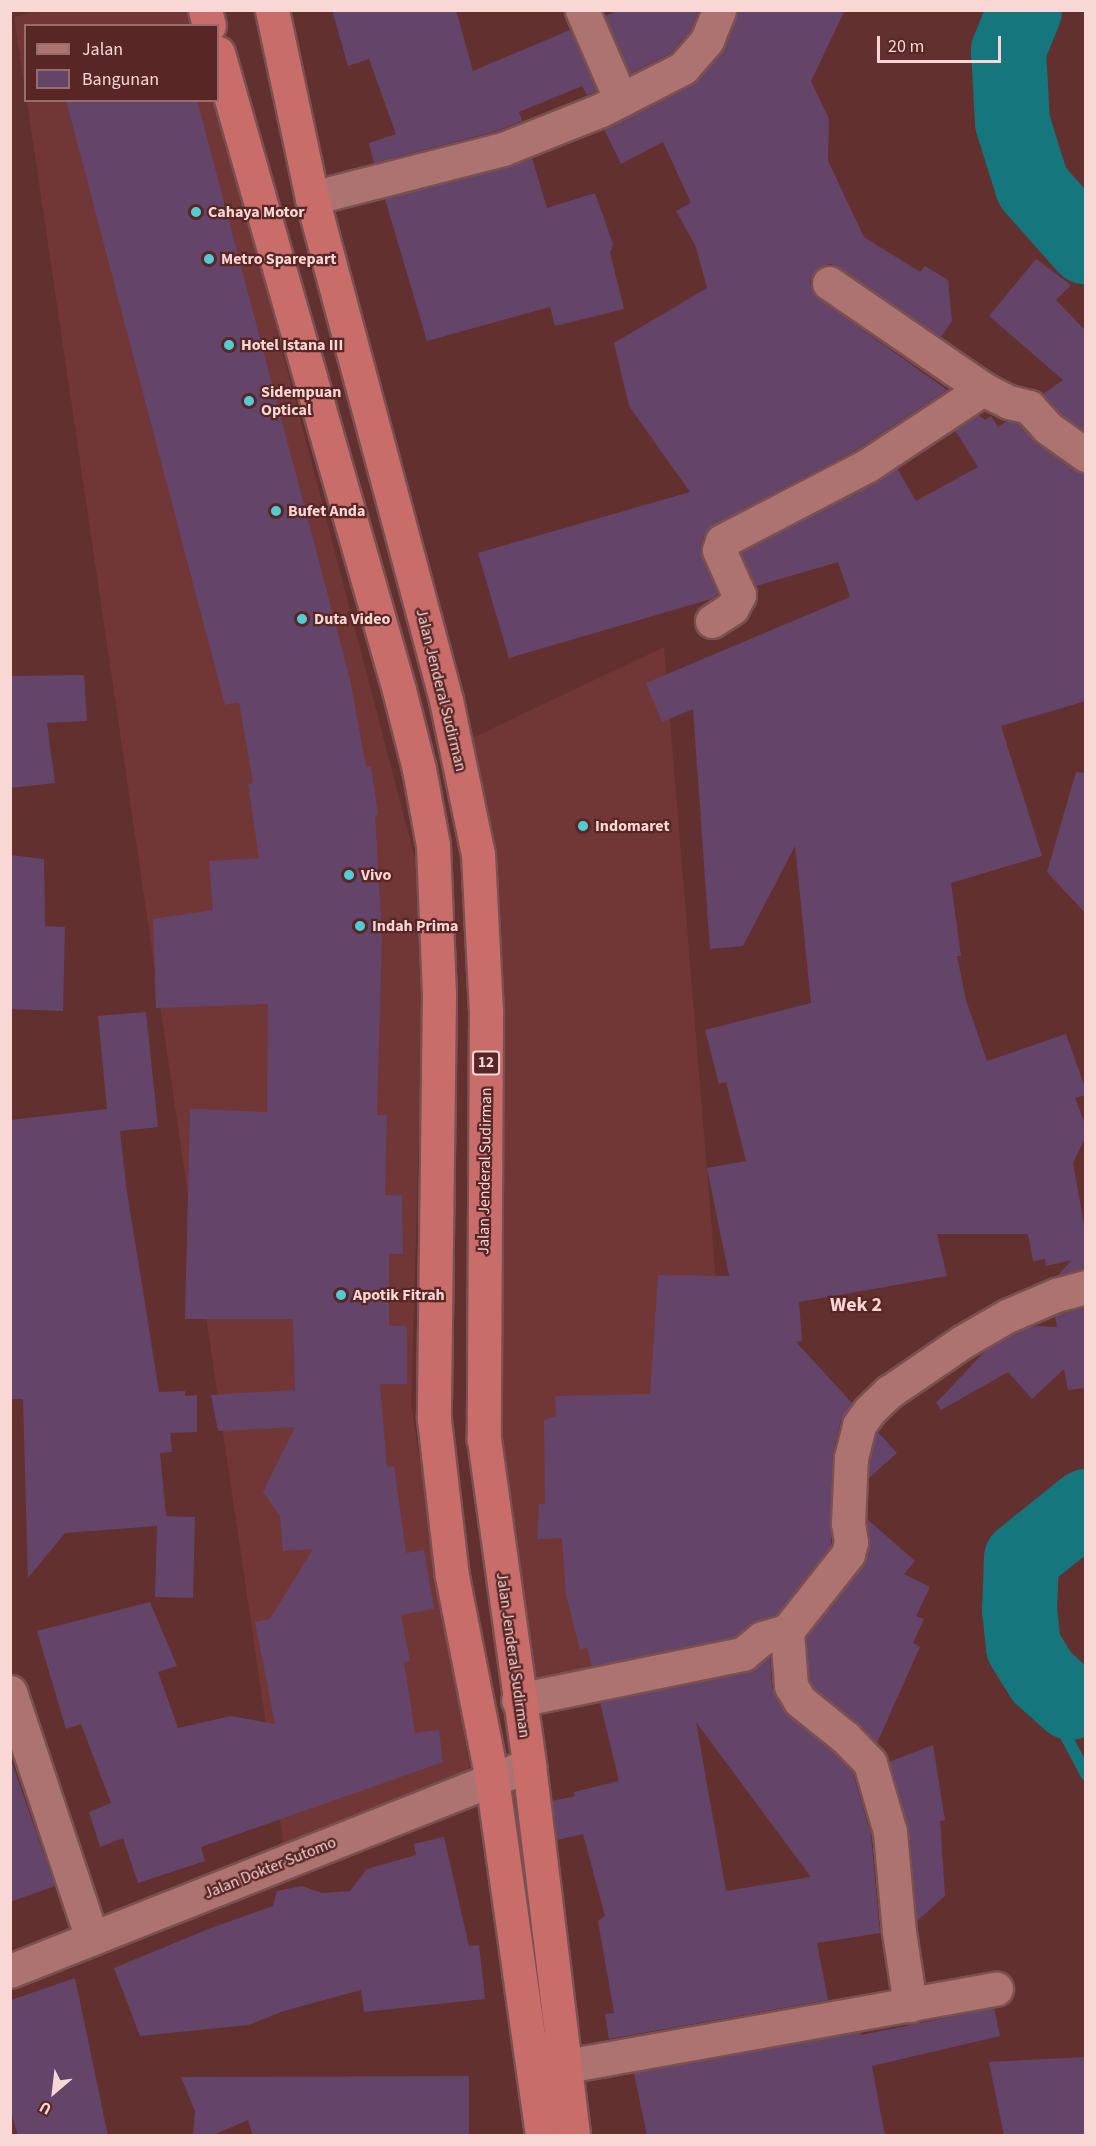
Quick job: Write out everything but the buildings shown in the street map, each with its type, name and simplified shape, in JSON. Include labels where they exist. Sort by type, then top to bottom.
[{"type":"highway","name":"Jalan Jenderal Sudirman","points":[[272,10],[312,198],[446,700],[477,855],[486,1010],[484,1439],[518,1700],[529,1765],[573,2136]]},
{"type":"highway","points":[[219,57],[399,690],[419,769],[433,845],[439,995],[434,1419],[452,1576],[492,1779],[542,2136]]},
{"type":"highway","points":[[513,1922],[548,1914]]},
{"type":"street","points":[[582,10],[621,100]]},
{"type":"street","points":[[312,198],[503,149],[621,100],[683,68],[707,40],[719,10]]},
{"type":"street","points":[[829,283],[983,389],[1009,402],[1029,407],[1048,428],[1086,454]]},
{"type":"street","points":[[712,621],[732,608],[739,595],[719,549],[722,541],[868,465],[983,389]]},
{"type":"street","points":[[518,1700],[743,1654],[762,1638],[787,1631],[848,1554],[851,1542],[848,1523],[851,1458],[859,1425],[869,1411],[898,1386],[1007,1316],[1056,1295],[1086,1287]]},
{"type":"street","points":[[787,1631],[791,1686],[800,1701],[845,1737],[870,1763],[873,1771],[890,1832],[899,1932],[910,2004]]},
{"type":"street","points":[[10,1692],[92,1938]]},
{"type":"street","name":"Jalan Dokter Sutomo","points":[[10,1971],[529,1765]]},
{"type":"street","points":[[566,2066],[996,1989]]},
{"type":"shaded area","points":[[42,10],[194,10],[198,24],[24,24],[24,84],[14,17]]},
{"type":"shaded area","points":[[27,102],[217,102],[426,901],[411,1405],[471,1777],[285,1853]]},
{"type":"shaded area","points":[[664,647],[746,1646],[529,1696],[497,1431],[466,741]]},
{"type":"waterway","points":[[1024,10],[1008,50],[1012,122],[1032,186],[1086,247]]},
{"type":"waterway","points":[[1070,1702],[1042,1677],[1023,1646],[1019,1610],[1021,1558],[1086,1506]]},
{"type":"waterway","points":[[1086,1704],[1070,1702],[1067,1738],[1086,1774]]},
{"type":"place","name":"Cahaya Motor","points":[[196,212]]},
{"type":"place","name":"Metro Sparepart","points":[[209,259]]},
{"type":"place","name":"Hotel Istana III","points":[[229,345]]},
{"type":"place","name":"Sidempuan Optical","points":[[249,401]]},
{"type":"place","name":"Bufet Anda","points":[[276,511]]},
{"type":"place","name":"Duta Video","points":[[302,619]]},
{"type":"place","name":"Indomaret","points":[[583,826]]},
{"type":"place","name":"Vivo","points":[[349,875]]},
{"type":"place","name":"Indah Prima","points":[[360,926]]},
{"type":"place","name":"Apotik Fitrah","points":[[341,1295]]},
{"type":"district","name":"Wek 2","points":[[856,1305]]}]
